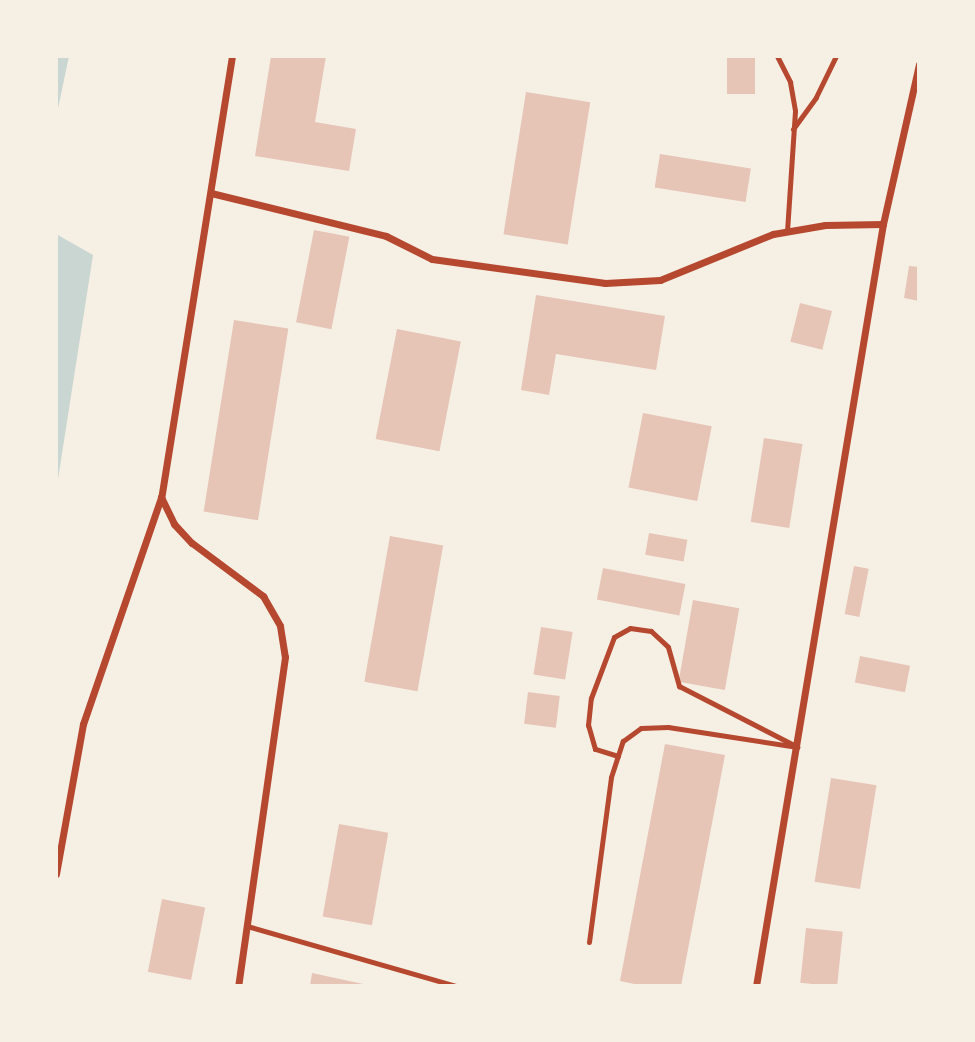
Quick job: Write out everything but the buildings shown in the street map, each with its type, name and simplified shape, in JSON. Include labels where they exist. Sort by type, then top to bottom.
[{"type":"street","points":[[56,874],[83,724],[162,497],[232,56]]},
{"type":"street","points":[[756,986],[883,224],[919,64]]},
{"type":"street","points":[[211,193],[386,236],[432,259],[605,283],[660,280],[787,232],[825,225],[883,224]]},
{"type":"street","points":[[162,497],[174,524],[192,543],[263,596],[280,626],[285,657],[239,986]]},
{"type":"lane","points":[[777,56],[790,82],[793,129],[787,232]]},
{"type":"lane","points":[[793,129],[816,97],[836,56]]},
{"type":"lane","points":[[618,756],[595,749],[588,725],[592,698],[614,636],[630,628],[651,631],[668,647],[679,686],[797,747]]},
{"type":"lane","points":[[589,942],[597,859],[623,741],[641,728],[668,727],[797,747]]},
{"type":"lane","points":[[247,926],[456,986]]},
{"type":"shaded area","points":[[56,56],[69,56],[56,118]]},
{"type":"shaded area","points":[[56,234],[93,255],[56,492]]}]
